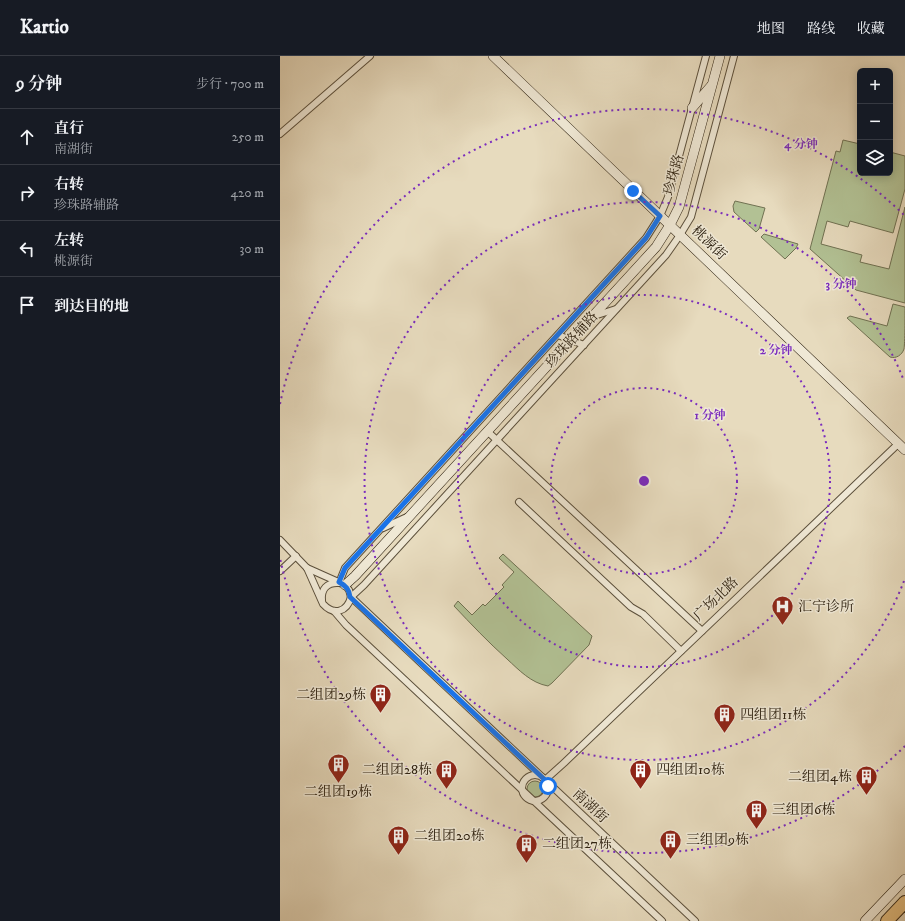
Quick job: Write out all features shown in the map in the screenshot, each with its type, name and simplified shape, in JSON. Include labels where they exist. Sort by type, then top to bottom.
[{"type":"highway","points":[[887,921],[905,902]]},
{"type":"street","points":[[280,134],[370,56]]},
{"type":"street","name":"桃源街","points":[[493,56],[680,235],[903,444]]},
{"type":"street","name":"珍珠路辅路","points":[[342,584],[345,568],[646,238],[660,216],[668,197],[706,56]]},
{"type":"street","name":"珍珠路","points":[[342,584],[355,576],[656,247],[679,207],[720,56]]},
{"type":"street","name":"珍珠路辅路","points":[[328,608],[340,611],[345,608],[349,603],[350,597],[364,585],[666,255],[691,217],[734,56]]},
{"type":"street","points":[[692,108],[713,84]]},
{"type":"street","points":[[592,316],[617,308]]},
{"type":"street","points":[[558,335],[584,345]]},
{"type":"street","points":[[487,431],[702,631]]},
{"type":"street","name":"广场北路","points":[[545,780],[702,631],[903,444]]},
{"type":"street","points":[[519,502],[631,607],[643,614],[681,651]]},
{"type":"street","points":[[379,530],[410,515]]},
{"type":"street","points":[[280,540],[307,568],[328,608]]},
{"type":"street","points":[[280,571],[296,556]]},
{"type":"street","points":[[307,568],[342,584]]},
{"type":"street","points":[[342,584],[332,583],[326,586],[322,591],[321,598],[328,608],[662,921]]},
{"type":"street","name":"南湖街","points":[[342,584],[349,590],[350,597],[695,921]]},
{"type":"street","points":[[522,790],[523,783],[526,778],[531,776],[539,776],[545,780],[548,786],[547,793],[539,801],[534,801]]},
{"type":"street","points":[[866,921],[905,879]]},
{"type":"green space","points":[[843,140],[857,143],[857,176],[893,176],[893,153],[905,156],[905,189],[893,233],[850,221],[848,227],[827,221],[821,244],[862,255],[860,262],[889,269],[905,207],[905,303],[856,290],[810,249],[836,151],[840,152]]},
{"type":"green space","points":[[735,201],[765,208],[759,229],[756,232],[734,212],[733,206]]},
{"type":"green space","points":[[764,234],[798,244],[785,259],[761,237]]},
{"type":"green space","points":[[893,304],[905,307],[904,349],[898,356],[890,357],[847,318],[850,316],[887,326]]},
{"type":"green space","points":[[503,554],[592,636],[589,645],[548,686],[536,682],[521,672],[486,640],[454,606],[458,601],[472,615],[483,604],[485,606],[504,587],[502,585],[514,572],[499,558]]},
{"type":"green space","points":[[535,781],[541,783],[543,789],[541,795],[535,797],[529,795],[527,789],[529,783]]},
{"type":"place","name":"汇宁诊所","points":[[782,626]]},
{"type":"place","name":"二组团29栋","points":[[381,714]]},
{"type":"place","name":"四组团11栋","points":[[724,734]]},
{"type":"place","name":"二组团19栋","points":[[338,784]]},
{"type":"place","name":"二组团28栋","points":[[447,790]]},
{"type":"place","name":"四组团10栋","points":[[640,790]]},
{"type":"place","name":"二组团4栋","points":[[867,796]]},
{"type":"place","name":"三组团6栋","points":[[757,830]]},
{"type":"place","name":"二组团20栋","points":[[398,856]]},
{"type":"place","name":"三组团9栋","points":[[670,860]]},
{"type":"place","name":"二组团27栋","points":[[526,864]]},
{"type":"route","points":[[548,786],[545,780],[350,597],[349,590],[345,585],[339,582],[345,568],[646,238],[660,216],[633,191]]}]
